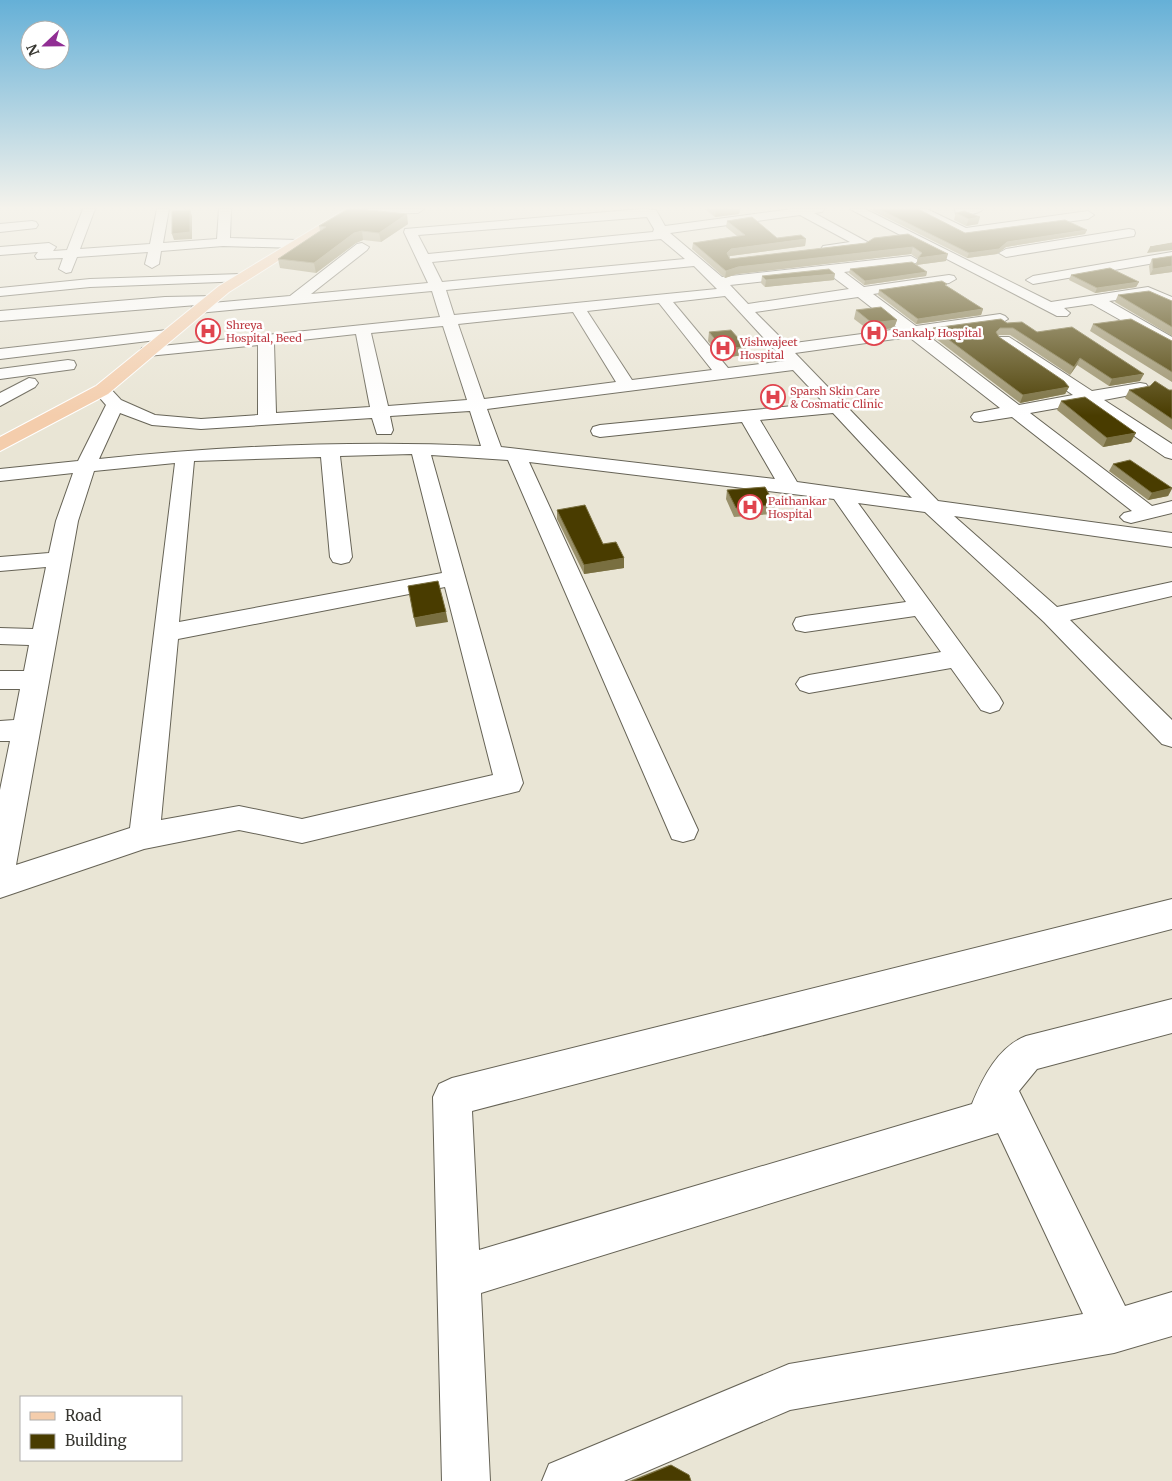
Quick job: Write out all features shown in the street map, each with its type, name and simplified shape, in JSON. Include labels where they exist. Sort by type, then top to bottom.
[{"type":"main road","points":[[0,445],[109,392],[145,354],[193,313],[241,278]]},
{"type":"street","points":[[61,285],[63,278]]},
{"type":"street","points":[[0,292],[61,285],[172,279],[233,278]]},
{"type":"street","points":[[294,300],[322,278]]},
{"type":"street","points":[[433,278],[478,405],[504,454],[683,830]]},
{"type":"street","points":[[160,319],[294,300],[523,278]]},
{"type":"street","points":[[713,278],[932,507],[1052,616],[1172,737]]},
{"type":"street","points":[[112,360],[145,354],[266,340],[663,299],[773,278]]},
{"type":"street","points":[[843,278],[1148,513]]},
{"type":"street","points":[[987,278],[1063,318],[1094,299],[1148,291],[1172,303]]},
{"type":"street","points":[[1033,280],[1041,278]]},
{"type":"street","points":[[743,310],[949,279]]},
{"type":"street","points":[[0,304],[126,294],[224,289]]},
{"type":"street","points":[[0,316],[165,301],[211,299]]},
{"type":"street","points":[[663,299],[724,374]]},
{"type":"street","points":[[1094,299],[1172,344]]},
{"type":"street","points":[[578,308],[627,386]]},
{"type":"street","points":[[782,350],[1000,318]]},
{"type":"street","points":[[363,330],[388,449]]},
{"type":"street","points":[[0,354],[167,335]]},
{"type":"street","points":[[266,340],[267,420]]},
{"type":"street","points":[[1003,340],[1172,453]]},
{"type":"street","points":[[0,374],[82,374],[152,420],[201,424],[478,405],[796,365]]},
{"type":"street","points":[[0,386],[82,374]]},
{"type":"street","points":[[980,417],[1088,397],[1145,380]]},
{"type":"street","points":[[0,401],[29,383]]},
{"type":"street","points":[[0,868],[13,730],[35,680],[68,521],[109,392]]},
{"type":"street","points":[[600,430],[836,407]]},
{"type":"street","points":[[748,416],[790,487]]},
{"type":"street","points":[[0,475],[185,456],[420,449],[504,454],[790,487],[1172,540]]},
{"type":"street","points":[[0,884],[144,836],[239,818],[302,832],[509,783],[420,449]]},
{"type":"street","points":[[330,451],[341,557]]},
{"type":"street","points":[[144,836],[185,456]]},
{"type":"street","points":[[841,494],[990,704]]},
{"type":"street","points":[[1083,528],[1172,507]]},
{"type":"street","points":[[0,564],[59,559]]},
{"type":"street","points":[[166,633],[454,578]]},
{"type":"street","points":[[1052,616],[1172,589]]},
{"type":"street","points":[[805,624],[921,607]]},
{"type":"street","points":[[0,636],[43,636]]},
{"type":"street","points":[[809,684],[957,658]]},
{"type":"street","points":[[0,680],[35,680]]},
{"type":"street","points":[[466,1481],[452,1097],[1172,914]]},
{"type":"street","points":[[458,1278],[985,1119],[997,1088],[1026,1054],[1172,1016]]},
{"type":"street","points":[[997,1088],[1114,1331]]},
{"type":"street","points":[[566,1481],[789,1387],[1114,1331],[1172,1314]]},
{"type":"building","points":[[764,278],[788,278],[766,280]]},
{"type":"building","points":[[861,278],[885,278],[865,281]]},
{"type":"building","points":[[1077,278],[1131,278],[1139,282],[1097,288]]},
{"type":"building","points":[[942,281],[947,284],[945,285],[983,309],[918,319],[879,290]]},
{"type":"building","points":[[1149,291],[1172,301],[1172,327],[1118,295]]},
{"type":"building","points":[[881,307],[897,320],[872,323],[856,310]]},
{"type":"building","points":[[1001,319],[1007,323],[1022,322],[1037,332],[1072,327],[1144,374],[1112,379],[1080,358],[1074,367],[1013,328],[1000,328],[996,332],[999,337],[1064,381],[1069,387],[1023,395],[933,328]]},
{"type":"building","points":[[1131,319],[1172,341],[1172,372],[1093,324]]},
{"type":"building","points":[[731,330],[746,347],[723,349],[709,332]]},
{"type":"building","points":[[1155,381],[1172,390],[1172,419],[1129,390],[1150,386]]},
{"type":"building","points":[[1085,397],[1136,433],[1107,438],[1061,401]]},
{"type":"building","points":[[1130,460],[1172,488],[1152,493],[1113,464]]},
{"type":"building","points":[[765,487],[775,505],[736,508],[727,490]]},
{"type":"building","points":[[585,505],[603,544],[616,542],[624,558],[584,565],[557,510]]},
{"type":"building","points":[[438,581],[446,612],[414,618],[408,586]]},
{"type":"building","points":[[671,1465],[689,1475],[691,1481],[632,1481]]},
{"type":"place","name":"Shreya Hospital, Beed","points":[[208,331]]},
{"type":"place","name":"Sankalp Hospital","points":[[874,333]]},
{"type":"place","name":"Vishwajeet Hospital","points":[[723,348]]},
{"type":"place","name":"Sparsh Skin Care & Cosmatic Clinic","points":[[773,397]]},
{"type":"place","name":"Paithankar Hospital","points":[[750,507]]}]
